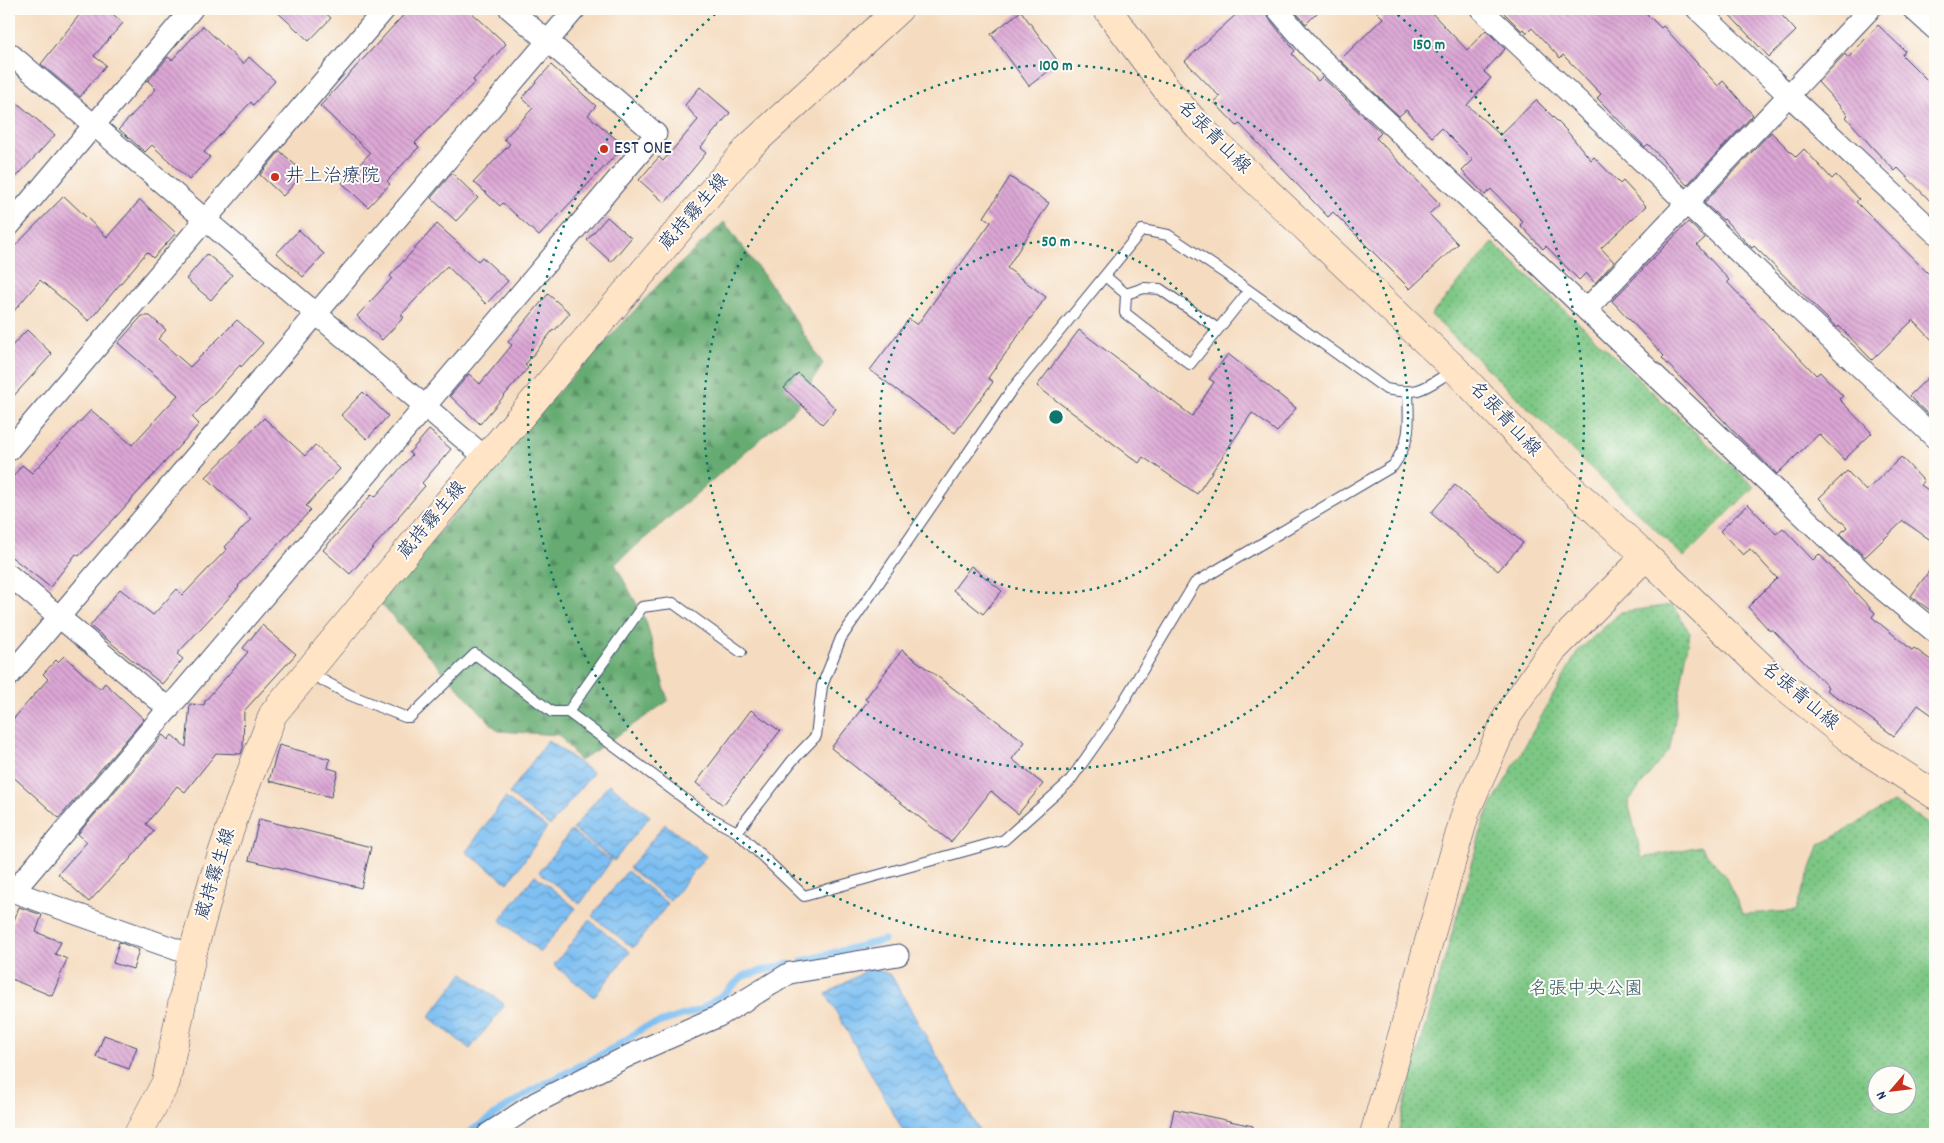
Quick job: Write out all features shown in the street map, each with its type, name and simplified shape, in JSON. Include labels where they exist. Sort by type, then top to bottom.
[{"type":"main road","name":"蔵持霧生線","points":[[138,1134],[166,1082],[192,956],[237,809],[273,714],[309,673],[422,533],[749,148],[899,9]]},
{"type":"main road","name":"名張青山線","points":[[1107,9],[1168,91],[1198,126],[1456,369],[1552,470],[1770,674],[1856,744],[1935,795]]},
{"type":"main road","points":[[1374,1134],[1466,811],[1504,723],[1528,683],[1552,651],[1646,556]]},
{"type":"street","points":[[9,226],[192,9]]},
{"type":"street","points":[[9,450],[385,9]]},
{"type":"street","points":[[192,956],[11,891],[169,709],[656,134],[510,9]]},
{"type":"street","points":[[9,676],[315,313],[575,9]]},
{"type":"street","points":[[1277,9],[1314,51],[1870,579],[1935,632]]},
{"type":"street","points":[[1481,9],[1935,438]]},
{"type":"street","points":[[1697,9],[1935,233]]},
{"type":"street","points":[[1586,310],[1870,9]]},
{"type":"street","points":[[1913,9],[1935,30]]},
{"type":"street","points":[[9,53],[95,124],[486,458]]},
{"type":"street","points":[[9,575],[169,709]]},
{"type":"street","points":[[488,1134],[537,1102],[630,1055],[719,1016],[790,973],[898,955]]},
{"type":"lane","points":[[737,832],[792,761],[816,736],[822,686],[841,638],[1010,392],[1142,230],[1168,235],[1386,389],[1408,393],[1424,390],[1456,369]]},
{"type":"lane","points":[[1105,276],[1126,294]]},
{"type":"lane","points":[[1126,294],[1144,288],[1160,289],[1218,329]]},
{"type":"lane","points":[[1126,294],[1125,313],[1190,364],[1249,291]]},
{"type":"lane","points":[[309,673],[350,695],[405,717],[410,717],[475,654],[552,712],[568,712],[709,817],[737,832],[804,896],[1004,840],[1068,782],[1110,724],[1195,583],[1393,466],[1404,451],[1410,432],[1408,393]]},
{"type":"lane","points":[[568,712],[642,607],[673,603],[741,652]]},
{"type":"green space","points":[[724,222],[782,300],[823,364],[796,408],[615,564],[646,621],[668,701],[580,761],[559,735],[498,731],[380,603],[535,417],[661,282]]},
{"type":"green space","points":[[1493,243],[1754,487],[1684,557],[1431,315]]},
{"type":"green space","name":"名張中央公園","points":[[1672,605],[1690,633],[1670,748],[1628,802],[1642,858],[1700,846],[1724,874],[1743,914],[1796,911],[1819,846],[1893,802],[1935,827],[1935,1134],[1398,1134],[1411,1078],[1485,817],[1578,651],[1621,612]]},
{"type":"water","points":[[548,740],[593,773],[550,826],[509,794]]},
{"type":"water","points":[[609,784],[650,816],[614,861],[573,829]]},
{"type":"water","points":[[505,798],[547,828],[508,883],[466,852]]},
{"type":"water","points":[[665,824],[706,856],[670,901],[629,868]]},
{"type":"water","points":[[571,831],[611,861],[580,904],[539,872]]},
{"type":"water","points":[[627,871],[668,904],[633,948],[592,916]]},
{"type":"water","points":[[535,875],[576,908],[540,952],[500,920]]},
{"type":"water","points":[[589,920],[630,952],[594,997],[554,965]]},
{"type":"water","points":[[871,968],[891,975],[981,1134],[905,1134],[826,994]]},
{"type":"water","points":[[463,973],[505,1005],[470,1049],[429,1017]]},
{"type":"building","points":[[84,9],[107,9],[123,23],[94,56],[106,65],[80,97],[41,64]]},
{"type":"building","points":[[274,9],[321,9],[331,18],[309,41]]},
{"type":"building","points":[[409,9],[468,9],[506,44],[473,80],[475,82],[415,143],[419,147],[387,181],[390,184],[368,207],[342,183],[370,153],[320,106]]},
{"type":"building","points":[[1242,9],[1265,9],[1268,17],[1295,51],[1292,54],[1318,81],[1322,77],[1381,133],[1376,138],[1440,204],[1429,214],[1458,244],[1410,289],[1333,212],[1328,217],[1240,124],[1237,126],[1214,102],[1220,97],[1185,61]]},
{"type":"building","points":[[1293,9],[1321,9],[1306,24]]},
{"type":"building","points":[[1374,9],[1428,9],[1467,50],[1486,30],[1505,49],[1484,72],[1491,78],[1467,105],[1500,135],[1536,100],[1566,130],[1591,160],[1594,157],[1620,184],[1623,181],[1646,206],[1601,248],[1614,262],[1595,283],[1586,273],[1579,280],[1546,246],[1543,249],[1520,225],[1523,222],[1491,189],[1485,195],[1462,171],[1473,160],[1441,128],[1432,137],[1406,110],[1399,116],[1340,60],[1383,18]]},
{"type":"building","points":[[1505,9],[1642,9],[1661,28],[1663,26],[1718,86],[1723,81],[1753,115],[1687,185],[1648,144],[1645,147],[1597,98],[1601,94],[1563,55],[1560,58],[1532,28],[1527,33],[1524,29],[1522,31],[1503,12]]},
{"type":"building","points":[[1724,9],[1776,9],[1796,31],[1769,57]]},
{"type":"building","points":[[1021,11],[1059,63],[1029,86],[991,34]]},
{"type":"building","points":[[1878,25],[1905,51],[1902,55],[1935,88],[1935,206],[1898,168],[1895,171],[1872,147],[1846,117],[1848,115],[1818,82],[1845,54],[1848,58]]},
{"type":"building","points":[[203,26],[243,64],[249,57],[275,81],[253,105],[251,102],[204,152],[210,157],[189,180],[152,145],[145,152],[119,129],[156,89],[148,81],[168,57],[172,60]]},
{"type":"building","points":[[551,65],[596,106],[588,115],[624,146],[539,236],[503,203],[500,206],[474,182],[510,144],[504,139],[533,108],[522,98]]},
{"type":"building","points":[[700,87],[730,113],[700,148],[706,153],[665,203],[639,180],[659,157],[663,161],[698,120],[685,105]]},
{"type":"building","points":[[9,96],[55,135],[9,185]]},
{"type":"building","points":[[1771,132],[1796,157],[1804,149],[1832,179],[1836,175],[1859,199],[1856,202],[1935,280],[1935,343],[1913,320],[1872,360],[1839,326],[1837,328],[1754,246],[1752,248],[1724,219],[1704,203]]},
{"type":"building","points":[[280,151],[304,173],[283,196],[260,175]]},
{"type":"building","points":[[452,173],[478,198],[456,221],[431,198]]},
{"type":"building","points":[[1010,177],[1049,203],[1007,268],[1046,297],[988,378],[993,382],[955,433],[870,370],[909,319],[917,325],[991,222],[984,217]]},
{"type":"building","points":[[64,196],[107,237],[140,200],[176,233],[153,258],[147,252],[89,321],[40,280],[9,317],[9,252]]},
{"type":"building","points":[[607,217],[631,238],[611,262],[587,240]]},
{"type":"building","points":[[1688,222],[1705,238],[1697,245],[1729,280],[1727,282],[1816,375],[1820,372],[1843,396],[1839,399],[1872,433],[1844,460],[1819,434],[1777,474],[1662,358],[1664,356],[1612,301]]},
{"type":"building","points":[[437,224],[478,261],[482,257],[508,281],[486,304],[447,266],[401,315],[404,317],[382,340],[357,316]]},
{"type":"building","points":[[299,230],[324,254],[303,277],[277,253]]},
{"type":"building","points":[[207,254],[232,275],[211,300],[186,279]]},
{"type":"building","points":[[548,294],[570,313],[553,330],[525,365],[528,368],[480,424],[450,396],[469,374],[480,384],[512,345],[508,342]]},
{"type":"building","points":[[142,316],[150,316],[166,330],[158,339],[190,367],[237,320],[263,343],[192,417],[199,424],[79,556],[76,554],[50,587],[9,555],[9,482],[22,465],[32,473],[91,410],[132,445],[178,395],[118,343]]},
{"type":"building","points":[[27,330],[52,354],[9,401],[9,349]]},
{"type":"building","points":[[1079,330],[1192,416],[1214,382],[1209,379],[1228,354],[1296,408],[1277,432],[1252,413],[1197,494],[1143,457],[1139,463],[1037,386]]},
{"type":"building","points":[[1935,371],[1935,421],[1909,396]]},
{"type":"building","points":[[798,373],[836,409],[822,424],[784,388]]},
{"type":"building","points":[[363,392],[388,416],[367,439],[341,415]]},
{"type":"building","points":[[264,418],[305,456],[315,445],[340,469],[306,506],[311,510],[238,586],[177,654],[183,659],[162,684],[90,626],[120,589],[153,615],[177,589],[183,595],[227,549],[225,547],[251,519],[206,477]]},
{"type":"building","points":[[429,430],[451,449],[422,483],[425,486],[350,574],[323,550],[372,494],[375,497],[412,455],[409,453]]},
{"type":"building","points":[[1901,457],[1924,481],[1921,485],[1935,495],[1935,543],[1903,521],[1865,557],[1840,534],[1847,527],[1819,498],[1847,471],[1866,491]]},
{"type":"building","points":[[1455,485],[1523,543],[1498,571],[1431,513]]},
{"type":"building","points":[[1748,504],[1776,534],[1783,528],[1813,560],[1819,554],[1875,613],[1872,617],[1912,650],[1914,648],[1935,663],[1935,717],[1918,705],[1894,736],[1826,690],[1828,687],[1748,607],[1777,578],[1750,549],[1743,555],[1720,531]]},
{"type":"building","points":[[1935,563],[1935,614],[1911,596]]},
{"type":"building","points":[[971,566],[1002,591],[983,614],[953,590]]},
{"type":"building","points":[[262,625],[296,654],[244,711],[243,748],[241,754],[216,753],[185,792],[177,786],[146,824],[154,831],[125,865],[89,902],[58,874],[87,842],[78,834],[163,735],[168,740],[172,735],[186,747],[190,704],[204,705],[205,701],[248,652],[243,648]]},
{"type":"building","points":[[902,650],[1025,742],[1012,759],[1043,784],[1018,814],[991,791],[951,842],[831,748],[868,701],[865,699]]},
{"type":"building","points":[[64,656],[100,689],[105,683],[144,719],[59,818],[9,773],[9,724],[48,679],[43,674],[56,660],[58,662]]},
{"type":"building","points":[[751,710],[780,731],[723,805],[696,783]]},
{"type":"building","points":[[279,745],[330,759],[328,768],[338,771],[331,797],[269,781]]},
{"type":"building","points":[[259,819],[371,847],[361,888],[249,860]]},
{"type":"building","points":[[19,907],[42,915],[36,932],[61,942],[55,954],[67,959],[52,996],[9,978],[9,933]]},
{"type":"building","points":[[119,942],[139,950],[133,969],[113,963]]},
{"type":"building","points":[[104,1035],[137,1047],[129,1069],[96,1057]]},
{"type":"building","points":[[1174,1109],[1253,1126],[1252,1134],[1169,1134]]},
{"type":"waterway","points":[[802,961],[884,940]]},
{"type":"waterway","points":[[467,1134],[529,1092],[617,1046],[643,1028],[702,1009],[726,992],[743,976],[789,964]]},
{"type":"place","name":"EST ONE","points":[[604,149]]},
{"type":"place","name":"井上治療院","points":[[275,177]]}]
